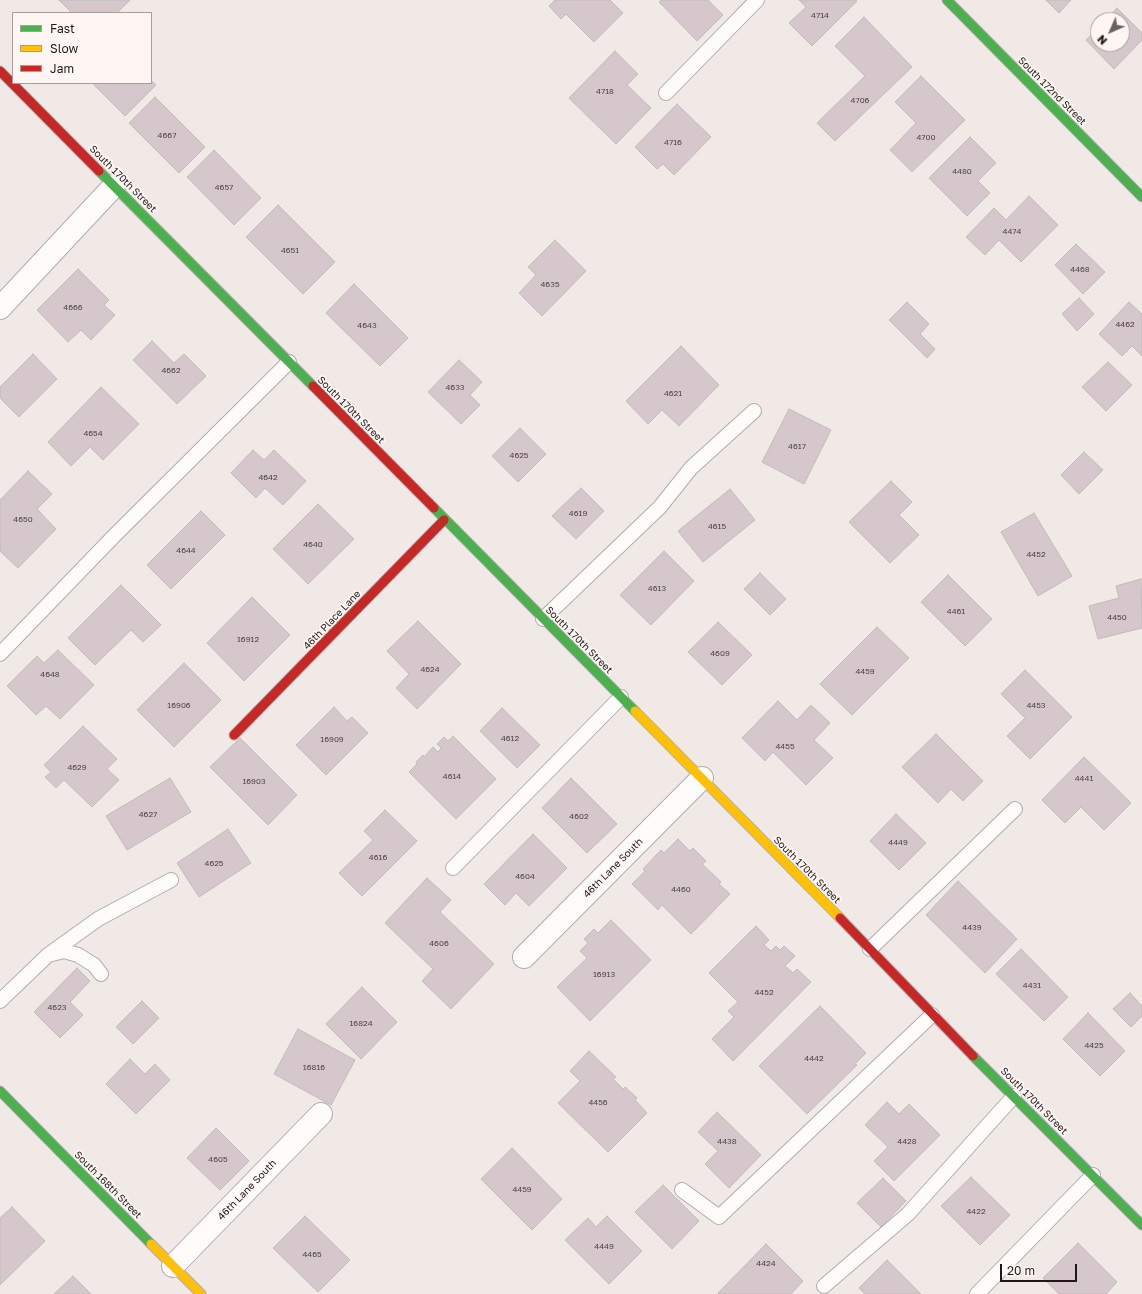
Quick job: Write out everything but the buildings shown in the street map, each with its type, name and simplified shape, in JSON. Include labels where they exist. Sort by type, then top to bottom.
[{"type":"street","name":"South 172nd Street","points":[[947,0],[1142,197]]},
{"type":"street","name":"South 170th Street","points":[[0,70],[12,82]]},
{"type":"street","name":"South 170th Street","points":[[14,84],[543,620],[702,778],[870,949],[932,1015],[1142,1225]]},
{"type":"street","points":[[0,308],[114,186]]},
{"type":"street","name":"46th Place Lane","points":[[234,735],[444,520]]},
{"type":"street","name":"46th Lane South","points":[[524,957],[702,778]]},
{"type":"street","name":"South 168th Street","points":[[0,1091],[201,1294]]},
{"type":"street","name":"46th Lane South","points":[[173,1266],[321,1114]]},
{"type":"lane","points":[[666,93],[757,0]]},
{"type":"lane","points":[[0,654],[114,536],[289,362]]},
{"type":"lane","points":[[543,620],[660,507],[691,468],[754,411]]},
{"type":"lane","points":[[453,868],[621,697]]},
{"type":"lane","points":[[870,949],[1015,809]]},
{"type":"lane","points":[[0,1001],[48,955],[98,919],[171,880]]},
{"type":"lane","points":[[48,955],[64,951],[78,955],[94,965],[101,974]]},
{"type":"lane","points":[[682,1190],[719,1217],[932,1015]]},
{"type":"lane","points":[[824,1286],[908,1214],[1014,1096]]},
{"type":"lane","points":[[977,1294],[1093,1175]]},
{"type":"traffic: fast","points":[[947,0],[1142,197]]},
{"type":"traffic: fast","points":[[99,171],[313,386]]},
{"type":"traffic: fast","points":[[434,508],[635,711]]},
{"type":"traffic: fast","points":[[973,1056],[1142,1225]]},
{"type":"traffic: fast","points":[[0,1091],[151,1244]]},
{"type":"traffic: slow","points":[[635,711],[840,918]]},
{"type":"traffic: slow","points":[[151,1244],[201,1294]]},
{"type":"traffic: jam","points":[[0,71],[12,83]]},
{"type":"traffic: jam","points":[[13,84],[99,171]]},
{"type":"traffic: jam","points":[[313,386],[434,508]]},
{"type":"traffic: jam","points":[[234,735],[444,520]]},
{"type":"traffic: jam","points":[[840,918],[973,1056]]}]
